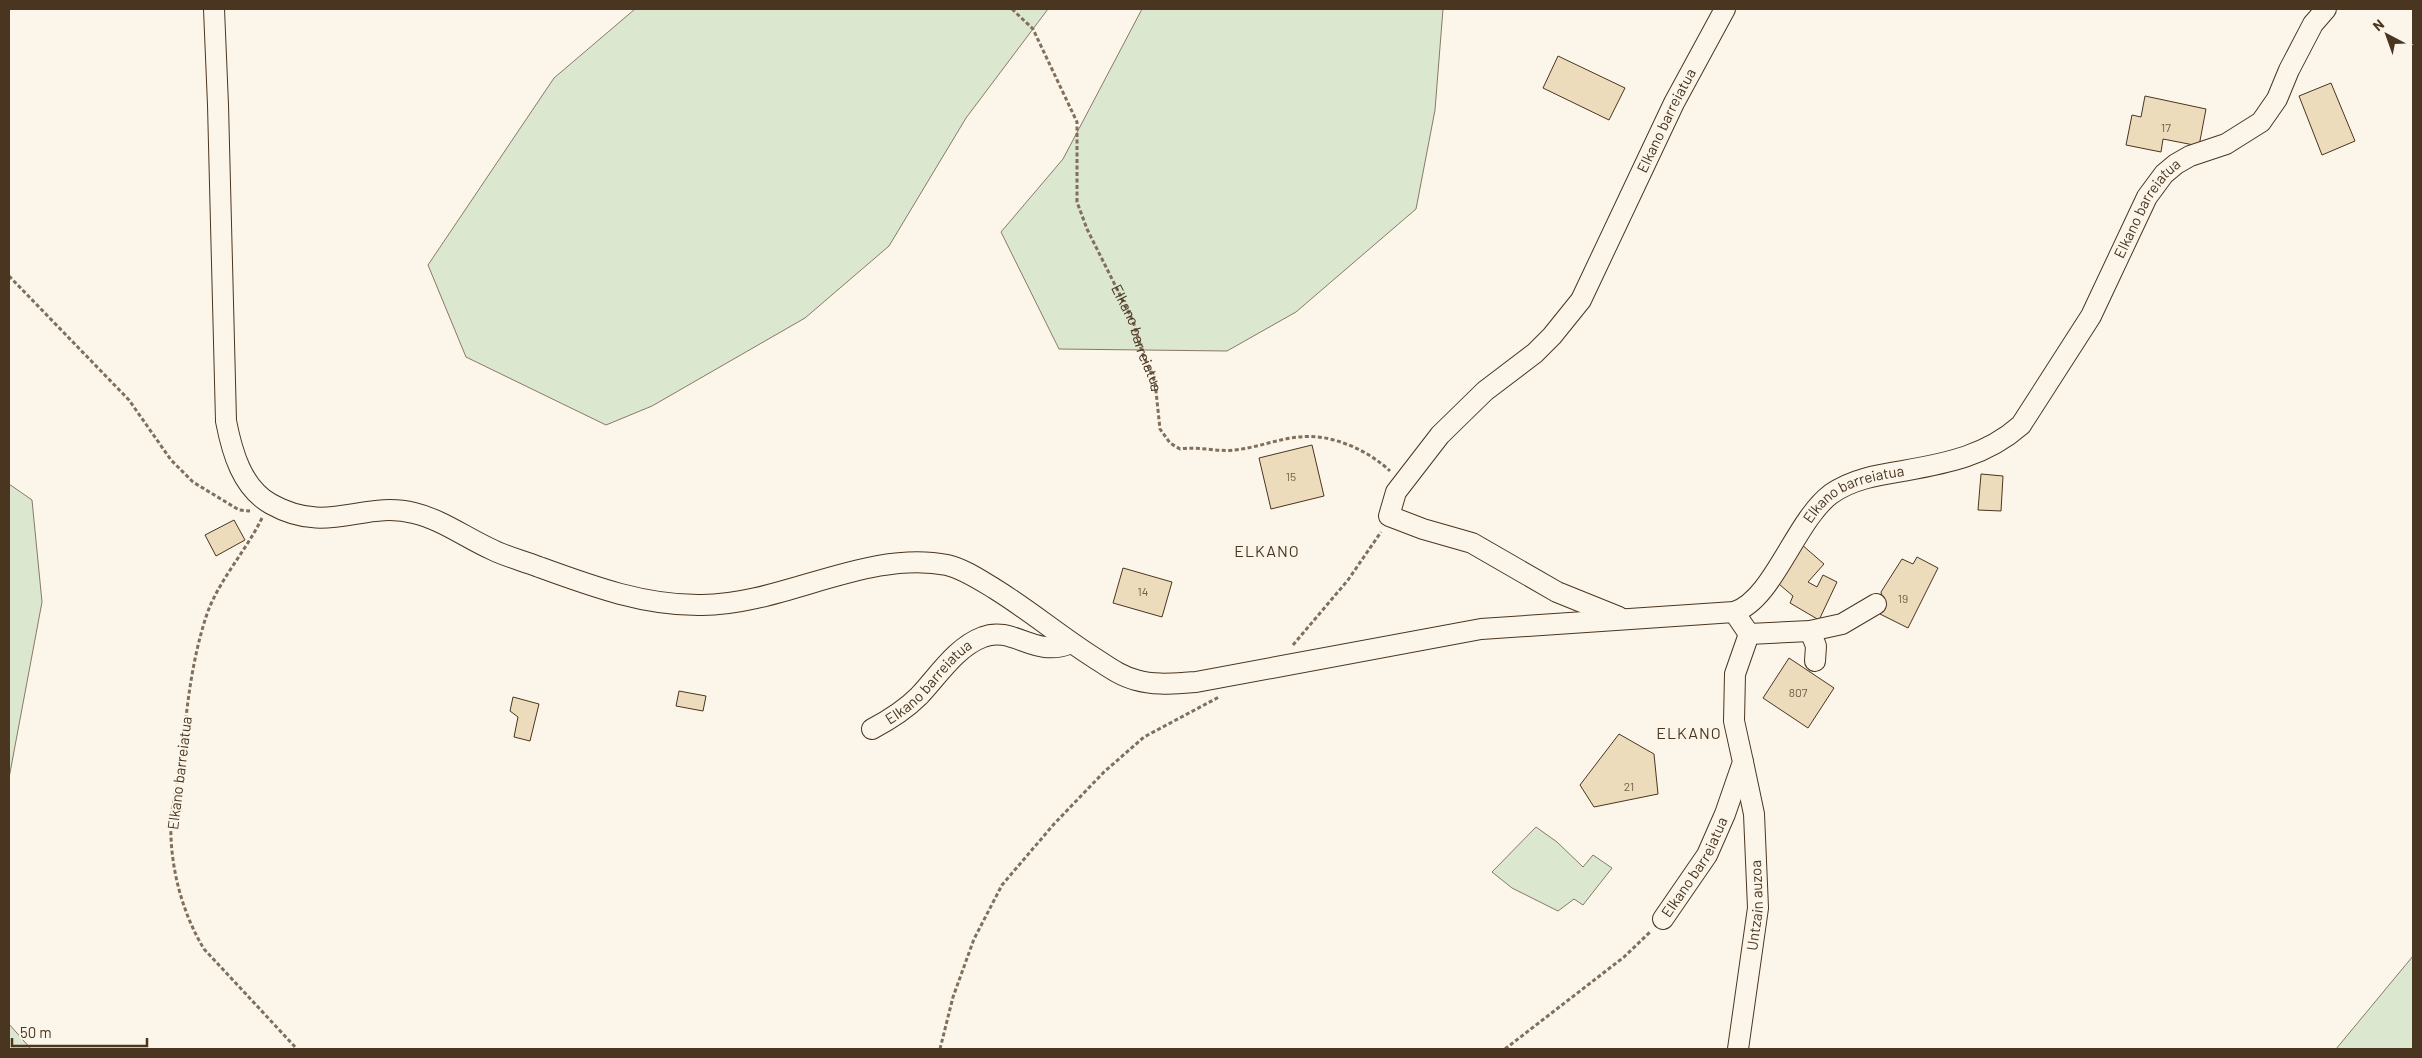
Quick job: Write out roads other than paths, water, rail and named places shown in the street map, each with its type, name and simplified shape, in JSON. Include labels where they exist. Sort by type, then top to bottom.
[{"type":"street","points":[[214,9],[226,422],[231,448],[242,474],[260,497],[290,513],[316,519],[382,511],[405,511],[446,524],[493,550],[560,575],[616,593],[684,605],[728,603],[761,597],[880,566],[915,561],[950,566],[1007,596],[1071,643],[1114,671],[1134,680],[1162,684],[1196,682],[1481,629],[1734,612],[1749,634]]},
{"type":"street","name":"Elkano barreiatua","points":[[1625,619],[1556,592],[1472,543],[1423,529],[1389,516],[1392,503],[1402,483],[1434,442],[1485,391],[1535,353],[1575,309],[1588,287],[1674,103],[1725,9]]},
{"type":"street","name":"Elkano barreiatua","points":[[1734,612],[1749,604],[1764,588],[1801,529],[1816,508],[1831,494],[1873,476],[1976,454],[2005,439],[2021,425],[2091,316],[2147,197],[2164,174],[2176,164],[2190,156],[2226,144],[2261,122],[2277,99],[2288,70],[2313,24],[2326,9]]},
{"type":"street","points":[[1749,634],[1810,632],[1842,624],[1876,604]]},
{"type":"street","points":[[1810,632],[1816,646],[1815,661]]},
{"type":"street","name":"Elkano barreiatua","points":[[872,729],[909,705],[956,655],[982,637],[995,634],[1007,636],[1045,648],[1062,648],[1071,643]]},
{"type":"street","points":[[1743,762],[1734,721],[1735,674],[1749,634]]},
{"type":"street","name":"Elkano barreiatua","points":[[1663,919],[1707,855],[1725,814],[1743,762]]},
{"type":"street","name":"Untzain auzoa","points":[[1738,1049],[1758,908],[1754,814],[1743,762]]},
{"type":"district","name":"ELKANO","points":[[1267,551]]},
{"type":"district","name":"ELKANO","points":[[1689,733]]}]
